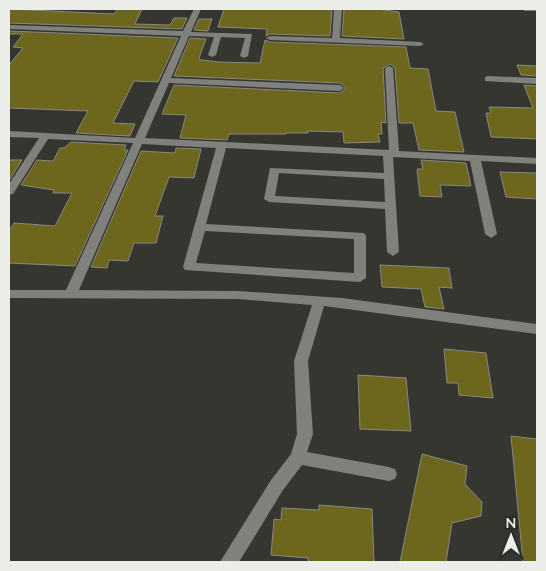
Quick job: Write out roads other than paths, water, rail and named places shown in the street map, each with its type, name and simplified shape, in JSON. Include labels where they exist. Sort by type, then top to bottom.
[{"type":"street","points":[[70,295],[197,9]]},
{"type":"street","points":[[336,41],[338,9]]},
{"type":"street","points":[[528,9],[537,9]]},
{"type":"street","points":[[9,27],[249,36],[244,56]]},
{"type":"street","points":[[212,55],[218,35]]},
{"type":"street","points":[[270,38],[420,44]]},
{"type":"street","points":[[389,68],[393,252]]},
{"type":"street","points":[[488,79],[537,81]]},
{"type":"street","points":[[166,80],[340,88]]},
{"type":"street","points":[[9,134],[537,161]]},
{"type":"street","points":[[9,192],[46,136]]},
{"type":"street","points":[[200,227],[360,236],[360,278],[189,267],[222,145]]},
{"type":"street","points":[[475,158],[491,234]]},
{"type":"street","points":[[390,176],[274,170],[269,199],[391,206]]},
{"type":"street","points":[[9,294],[238,295],[342,304],[537,329]]},
{"type":"street","points":[[229,562],[277,485],[298,458],[305,434],[301,361],[319,302]]},
{"type":"street","points":[[298,458],[389,474]]}]
